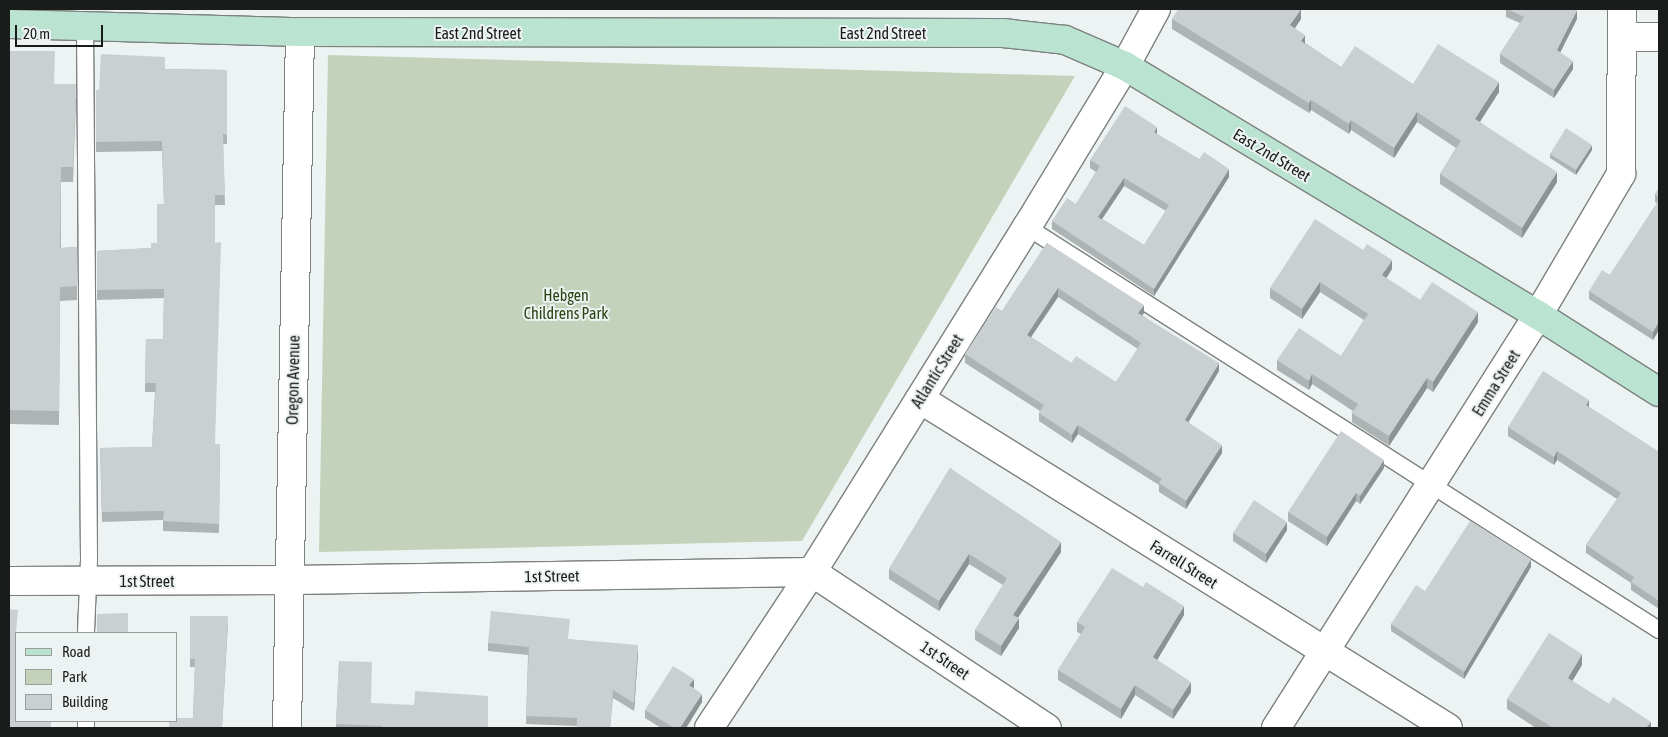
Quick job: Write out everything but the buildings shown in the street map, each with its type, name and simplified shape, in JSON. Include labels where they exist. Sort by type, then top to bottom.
[{"type":"street","name":"Atlantic Street","points":[[709,728],[812,572],[1027,227],[1125,66],[1156,9]]},
{"type":"street","name":"Emma Street","points":[[1276,728],[1326,652],[1538,315],[1621,174],[1622,9]]},
{"type":"street","name":"East 2nd Street","points":[[9,24],[300,32],[1003,33],[1065,40],[1125,66],[1538,315],[1659,392]]},
{"type":"street","name":"Oregon Avenue","points":[[287,728],[300,32]]},
{"type":"street","points":[[1622,37],[1659,37]]},
{"type":"street","name":"Farrell Street","points":[[920,399],[1448,728]]},
{"type":"street","name":"1st Street","points":[[9,581],[290,580],[812,572],[1047,728]]},
{"type":"lane","points":[[85,25],[89,560],[86,581],[86,632]]},
{"type":"lane","points":[[1027,227],[1659,630]]},
{"type":"green space","name":"Hebgen Childrens Park","points":[[328,55],[1075,76],[802,541],[319,552]]}]
